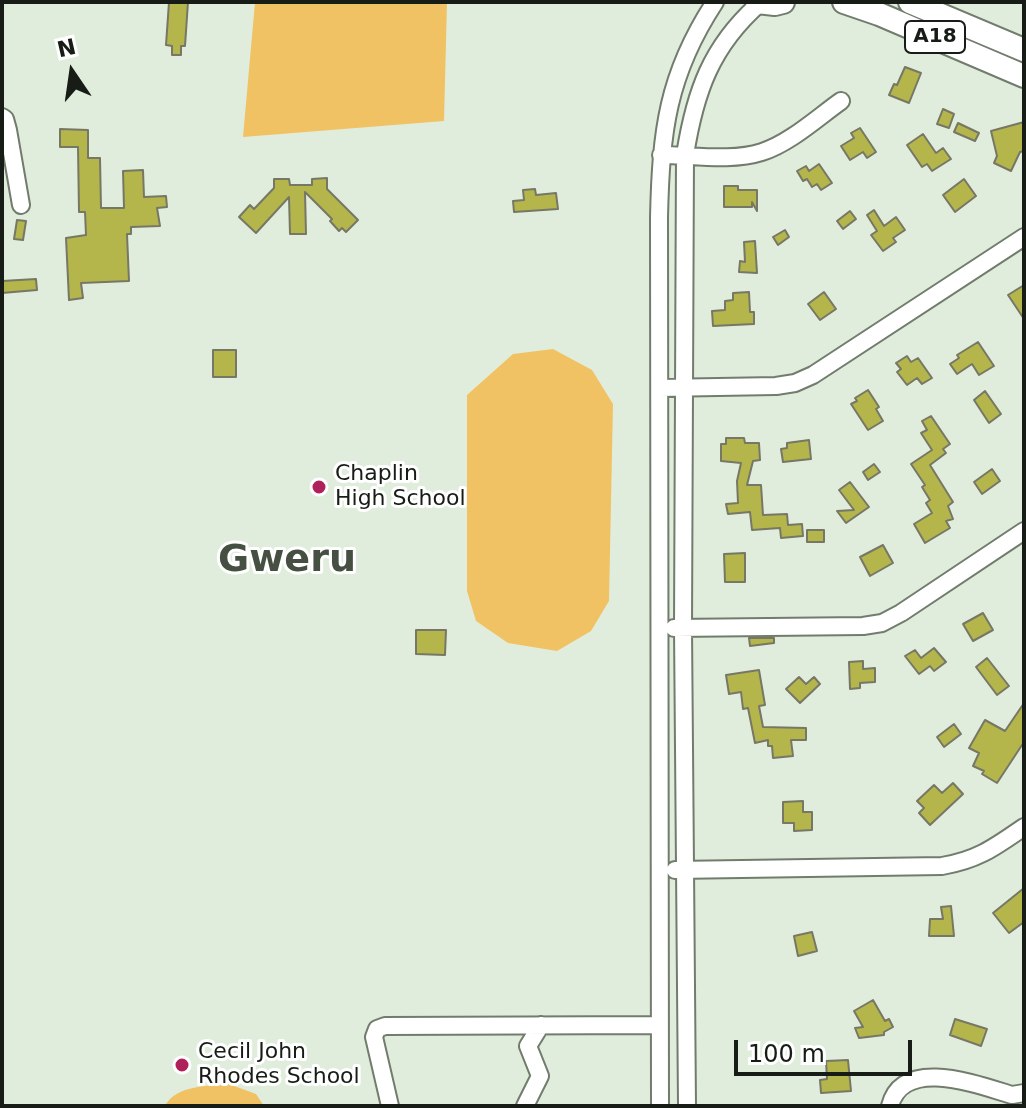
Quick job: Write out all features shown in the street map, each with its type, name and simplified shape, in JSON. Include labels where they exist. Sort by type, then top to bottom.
[{"type":"highway","points":[[759,2],[783,2]]},
{"type":"highway","name":"A18","points":[[844,2],[1024,76]]},
{"type":"highway","name":"A18","points":[[910,2],[1024,50]]},
{"type":"street","points":[[660,1106],[661,155],[668,104],[682,63],[715,2]]},
{"type":"street","points":[[687,1106],[683,628],[685,155],[692,111],[702,83],[723,41],[759,2]]},
{"type":"street","points":[[661,155],[744,156],[758,153],[773,148],[841,101]]},
{"type":"street","points":[[2,117],[8,130],[21,205]]},
{"type":"street","points":[[660,388],[795,383],[813,375],[1024,237]]},
{"type":"street","points":[[661,629],[863,626],[882,623],[1024,531]]},
{"type":"street","points":[[661,870],[942,866],[965,862],[988,853],[1024,827]]},
{"type":"street","points":[[525,1106],[540,1076],[528,1046],[541,1025]]},
{"type":"street","points":[[390,1106],[374,1037],[377,1029],[385,1026],[660,1025]]},
{"type":"street","points":[[890,1106],[900,1086],[930,1076],[1018,1094]]},
{"type":"street","points":[[996,1106],[1018,1094]]},
{"type":"shaded area","points":[[255,2],[447,2],[444,121],[243,137]]},
{"type":"shaded area","points":[[553,349],[592,370],[613,404],[609,601],[591,631],[557,651],[508,643],[476,621],[467,591],[467,395],[513,354]]},
{"type":"shaded area","points":[[229,1084],[256,1094],[264,1106],[165,1106],[185,1090]]},
{"type":"building","points":[[169,2],[188,2],[185,46],[181,46],[181,55],[172,55],[172,46],[166,45]]},
{"type":"building","points":[[905,67],[921,73],[909,103],[889,95]]},
{"type":"building","points":[[943,109],[954,114],[949,128],[937,124]]},
{"type":"building","points":[[1024,122],[1024,151],[1020,152],[1011,171],[994,163],[997,156],[991,131]]},
{"type":"building","points":[[958,123],[979,133],[975,141],[954,132]]},
{"type":"building","points":[[860,128],[876,152],[867,158],[863,152],[850,160],[841,146],[854,138],[851,133]]},
{"type":"building","points":[[60,129],[88,130],[88,158],[100,158],[101,208],[124,208],[123,171],[143,170],[144,197],[166,196],[167,207],[157,208],[160,226],[131,227],[131,234],[127,234],[129,281],[81,283],[83,298],[69,300],[66,238],[86,235],[85,212],[79,212],[78,147],[60,147]]},
{"type":"building","points":[[923,134],[936,153],[943,148],[951,159],[932,171],[927,164],[922,167],[907,145]]},
{"type":"building","points":[[819,164],[832,183],[821,190],[817,184],[812,187],[807,179],[803,181],[797,171],[806,166],[809,171]]},
{"type":"building","points":[[327,178],[327,189],[358,220],[346,232],[342,228],[339,231],[330,221],[332,219],[305,192],[306,234],[290,234],[289,197],[256,233],[239,217],[250,205],[254,209],[274,188],[274,179],[289,179],[290,185],[312,185],[312,179]]},
{"type":"building","points":[[964,179],[976,196],[955,212],[943,195]]},
{"type":"building","points":[[724,186],[757,190],[757,211],[752,202],[752,207],[724,207]]},
{"type":"building","points":[[535,189],[536,195],[556,193],[558,209],[514,212],[513,201],[524,200],[523,190]]},
{"type":"building","points":[[874,210],[884,226],[896,217],[905,230],[893,238],[896,242],[883,251],[871,235],[877,231],[867,215]]},
{"type":"building","points":[[850,211],[856,219],[843,229],[837,221]]},
{"type":"building","points":[[17,220],[26,221],[23,240],[14,239]]},
{"type":"building","points":[[785,230],[789,237],[778,245],[773,237]]},
{"type":"building","points":[[755,241],[757,273],[739,272],[740,261],[745,262],[744,242]]},
{"type":"building","points":[[36,279],[37,290],[2,293],[2,281]]},
{"type":"building","points":[[1024,285],[1024,319],[1008,295]]},
{"type":"building","points":[[749,292],[754,324],[713,326],[712,311],[725,310],[725,301],[733,300],[733,293]]},
{"type":"building","points":[[824,292],[836,309],[820,320],[808,304]]},
{"type":"building","points":[[978,342],[994,366],[979,375],[972,364],[957,374],[950,364],[959,358],[957,355]]},
{"type":"building","points":[[213,350],[236,350],[236,377],[213,377]]},
{"type":"building","points":[[907,356],[911,362],[918,358],[932,378],[922,384],[917,378],[907,385],[897,372],[901,369],[896,363]]},
{"type":"building","points":[[868,390],[879,407],[876,409],[883,421],[868,430],[851,404]]},
{"type":"building","points":[[985,391],[1001,414],[989,423],[974,400]]},
{"type":"building","points":[[931,416],[950,444],[943,449],[946,453],[930,465],[953,502],[948,506],[953,519],[946,521],[950,528],[925,543],[914,524],[932,513],[926,503],[930,500],[922,487],[925,485],[911,464],[932,450],[921,433],[927,430],[922,421]]},
{"type":"building","points":[[726,438],[744,438],[745,443],[759,443],[760,460],[753,461],[747,485],[761,485],[763,515],[787,514],[788,525],[802,524],[803,536],[781,538],[780,528],[752,530],[750,512],[728,514],[726,504],[738,503],[737,481],[741,463],[721,461],[721,444],[726,444]]},
{"type":"building","points":[[809,440],[811,459],[783,462],[781,449],[787,448],[787,443]]},
{"type":"building","points":[[874,464],[880,472],[868,480],[863,472]]},
{"type":"building","points":[[992,469],[1000,481],[982,494],[974,482]]},
{"type":"building","points":[[850,482],[869,507],[846,523],[837,511],[854,510],[839,490]]},
{"type":"building","points":[[807,530],[824,530],[824,542],[807,542]]},
{"type":"building","points":[[883,545],[893,563],[870,576],[860,557]]},
{"type":"building","points":[[745,553],[745,582],[725,582],[724,554]]},
{"type":"building","points":[[983,613],[993,630],[973,641],[963,624]]},
{"type":"building","points":[[416,630],[446,630],[445,655],[416,654]]},
{"type":"building","points":[[749,638],[774,638],[774,643],[750,646]]},
{"type":"building","points":[[934,648],[946,662],[934,671],[930,666],[919,674],[905,656],[915,650],[921,658]]},
{"type":"building","points":[[987,658],[1009,686],[997,695],[976,667]]},
{"type":"building","points":[[863,661],[863,669],[875,668],[875,682],[860,683],[860,688],[850,689],[849,662]]},
{"type":"building","points":[[759,670],[765,705],[759,706],[763,727],[806,728],[806,740],[791,740],[793,756],[773,758],[768,740],[755,743],[748,708],[743,709],[741,692],[729,694],[726,675]]},
{"type":"building","points":[[799,677],[806,684],[814,677],[820,684],[800,703],[786,689]]},
{"type":"building","points":[[1024,703],[1024,742],[997,783],[973,766],[979,753],[969,748],[985,720],[1005,731]]},
{"type":"building","points":[[954,724],[961,734],[944,747],[937,737]]},
{"type":"building","points":[[953,783],[963,794],[930,825],[919,813],[924,808],[917,801],[934,785],[942,793]]},
{"type":"building","points":[[803,801],[803,812],[812,812],[812,830],[794,831],[794,823],[783,823],[783,802]]},
{"type":"building","points":[[1024,888],[1024,922],[1009,933],[993,913]]},
{"type":"building","points":[[951,906],[954,936],[929,936],[930,919],[943,919],[941,907]]},
{"type":"building","points":[[812,932],[817,951],[798,956],[794,936]]},
{"type":"building","points":[[873,1000],[885,1021],[889,1019],[893,1027],[884,1035],[859,1038],[855,1028],[863,1027],[854,1011]]},
{"type":"building","points":[[955,1019],[987,1029],[981,1046],[950,1035]]},
{"type":"building","points":[[848,1060],[851,1091],[821,1093],[820,1080],[827,1079],[826,1061]]},
{"type":"place","name":"Chaplin High School","points":[[319,487]]},
{"type":"place","name":"Cecil John Rhodes School","points":[[182,1065]]},
{"type":"district","name":"Gweru","points":[[287,561]]}]
